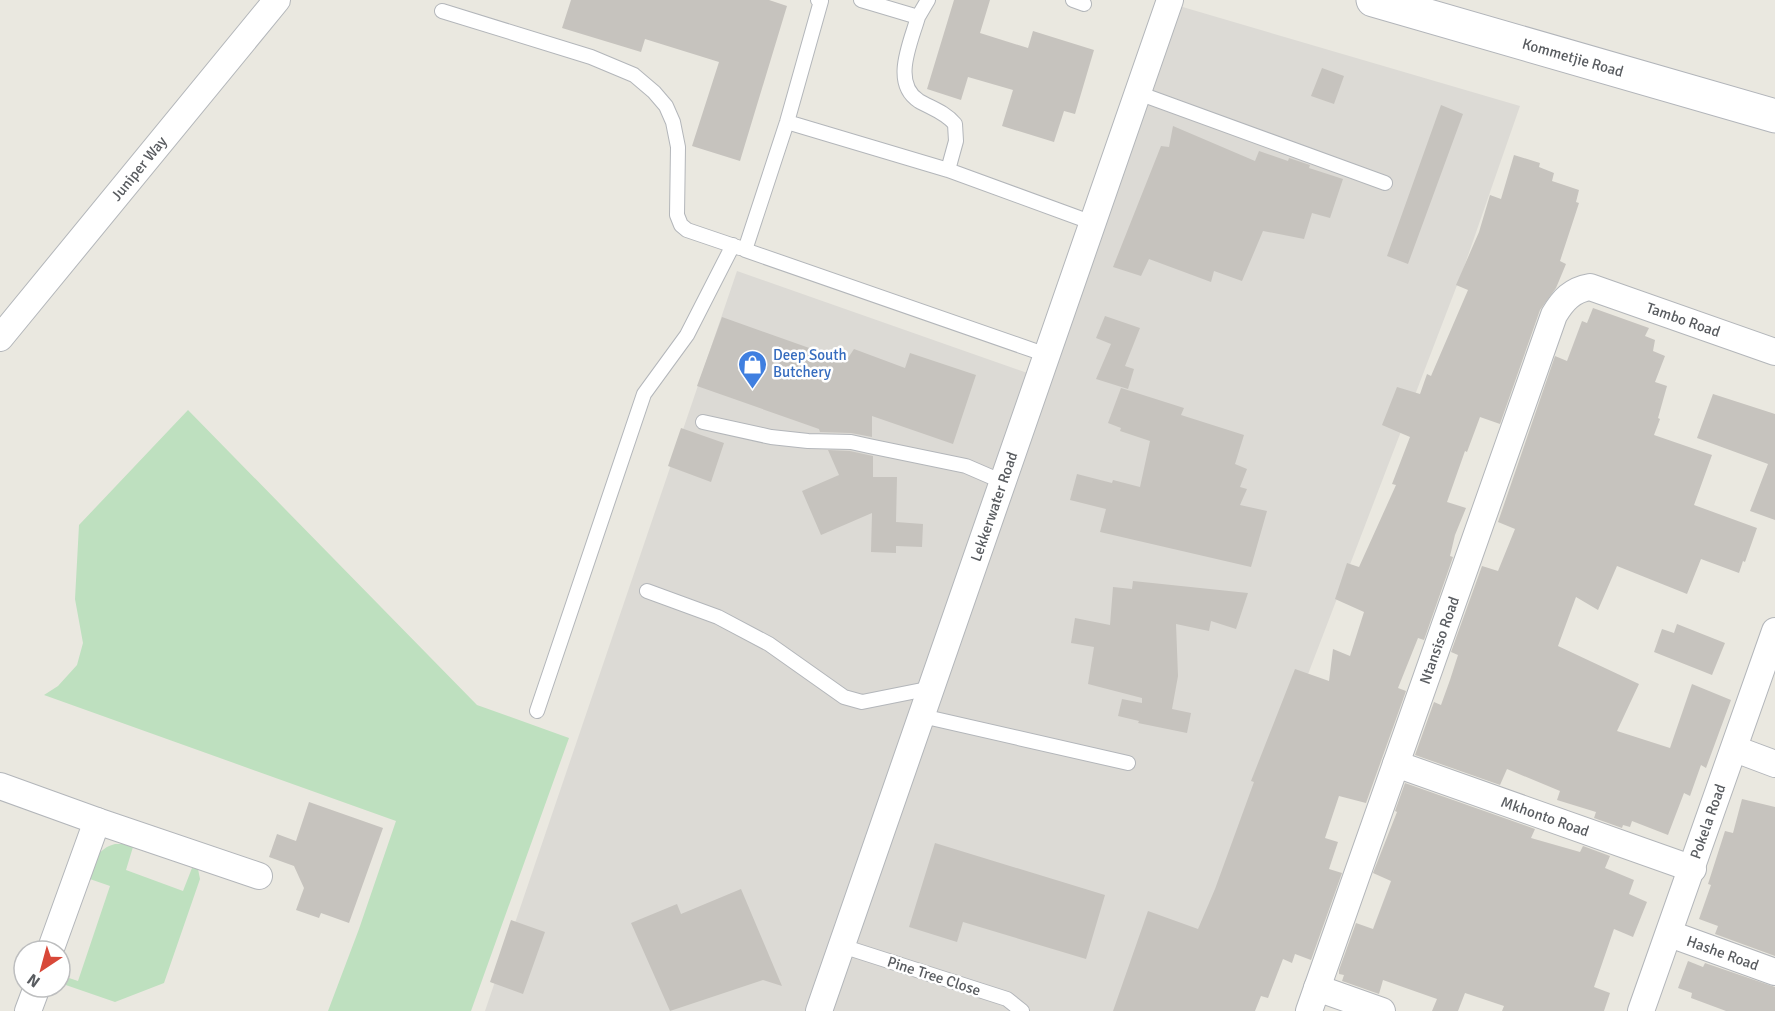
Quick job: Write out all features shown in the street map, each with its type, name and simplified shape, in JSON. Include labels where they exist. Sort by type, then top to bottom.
[{"type":"main road","name":"Kommetjie Road","points":[[1373,0],[1775,116]]},
{"type":"street","name":"Juniper Way","points":[[0,338],[277,0]]},
{"type":"street","name":"Lekkerwater Road","points":[[819,1011],[1170,1]]},
{"type":"street","name":"Tambo Road","points":[[1590,287],[1775,352]]},
{"type":"street","name":"Ntansiso Road","points":[[1313,1000],[1554,315],[1564,300],[1574,292],[1590,287]]},
{"type":"street","name":"Pokela Road","points":[[1641,1011],[1693,869],[1775,631]]},
{"type":"street","points":[[1735,749],[1775,764]]},
{"type":"street","name":"Mkhonto Road","points":[[1396,764],[1693,869]]},
{"type":"street","points":[[0,786],[259,876]]},
{"type":"street","points":[[54,939],[97,821]]},
{"type":"street","name":"Hashe Road","points":[[1670,934],[1775,972]]},
{"type":"street","points":[[1313,1000],[1382,1011]]},
{"type":"lane","points":[[537,711],[644,394],[687,335],[739,247],[787,122],[820,0]]},
{"type":"lane","points":[[861,0],[918,17]]},
{"type":"lane","points":[[928,0],[918,17],[906,63],[905,83],[915,98],[941,112],[955,124],[956,141],[948,170]]},
{"type":"lane","points":[[442,11],[591,57],[634,75],[645,84],[661,100],[673,122],[678,147],[677,215],[681,225],[687,230],[1047,355]]},
{"type":"lane","points":[[1138,93],[1385,183]]},
{"type":"lane","points":[[787,122],[948,170],[1093,223]]},
{"type":"lane","points":[[703,422],[771,437],[860,444],[966,466],[1003,482]]},
{"type":"lane","points":[[647,591],[718,617],[769,644],[844,697],[862,702],[932,688]]},
{"type":"lane","points":[[922,716],[1128,763]]},
{"type":"lane","name":"Pine Tree Close","points":[[842,946],[1007,999],[1022,1011]]},
{"type":"shaded area","points":[[1169,3],[1520,106],[1464,267],[1179,1011],[485,1011],[737,271],[1039,377]]},
{"type":"green space","points":[[188,410],[477,705],[569,738],[471,1011],[328,1011],[396,821],[44,695],[58,686],[77,665],[83,643],[75,599],[79,525]]},
{"type":"green space","points":[[124,844],[133,847],[126,870],[183,891],[192,868],[198,869],[200,879],[164,983],[115,1002],[72,987],[72,979],[78,981],[110,886],[87,878],[100,853],[109,846]]},
{"type":"building","points":[[571,0],[769,0],[787,6],[740,161],[692,146],[719,62],[645,39],[641,52],[562,28]]},
{"type":"building","points":[[954,0],[990,0],[980,33],[1028,48],[1033,31],[1094,50],[1075,114],[1064,111],[1054,142],[1002,126],[1013,90],[968,77],[961,100],[927,89]]},
{"type":"building","points":[[1322,68],[1344,76],[1334,104],[1311,96]]},
{"type":"building","points":[[1441,105],[1463,114],[1408,264],[1387,256]]},
{"type":"building","points":[[1173,126],[1255,161],[1259,151],[1288,161],[1289,158],[1310,165],[1309,168],[1343,179],[1330,218],[1312,213],[1304,239],[1263,231],[1242,281],[1214,271],[1211,282],[1149,259],[1141,276],[1113,267],[1161,146],[1169,147]]},
{"type":"building","points":[[1514,155],[1540,163],[1539,167],[1554,173],[1552,181],[1579,190],[1576,202],[1579,203],[1560,261],[1566,264],[1556,288],[1540,310],[1500,424],[1480,417],[1467,452],[1465,451],[1447,502],[1466,508],[1455,535],[1450,556],[1453,557],[1424,640],[1418,638],[1398,688],[1406,691],[1366,803],[1339,796],[1325,838],[1338,842],[1329,869],[1342,873],[1311,960],[1295,954],[1292,963],[1283,959],[1268,998],[1261,996],[1255,1011],[1113,1011],[1148,911],[1198,929],[1254,782],[1251,781],[1295,669],[1329,681],[1333,649],[1350,656],[1364,612],[1335,599],[1347,563],[1359,567],[1396,485],[1392,484],[1410,437],[1382,425],[1397,387],[1420,394],[1427,374],[1431,376],[1468,290],[1456,285],[1479,232],[1490,195],[1501,199]]},
{"type":"building","points":[[1593,308],[1649,328],[1645,336],[1655,340],[1653,351],[1665,356],[1655,382],[1667,386],[1654,435],[1712,455],[1694,505],[1757,528],[1739,573],[1701,559],[1687,594],[1617,566],[1598,610],[1576,597],[1558,646],[1639,684],[1617,731],[1670,748],[1692,684],[1731,700],[1706,768],[1701,765],[1690,796],[1684,793],[1668,835],[1632,821],[1630,827],[1623,825],[1622,828],[1594,818],[1596,812],[1557,800],[1560,791],[1507,769],[1500,785],[1415,755],[1434,702],[1441,705],[1450,680],[1458,655],[1451,652],[1482,566],[1498,571],[1515,529],[1498,522],[1555,356],[1567,361],[1582,321],[1587,323]]},
{"type":"building","points":[[1105,316],[1140,328],[1125,366],[1134,369],[1128,389],[1096,379],[1111,344],[1096,338]]},
{"type":"building","points":[[722,317],[846,361],[854,349],[905,368],[910,353],[976,375],[953,444],[872,416],[872,437],[851,433],[820,432],[819,429],[697,386]]},
{"type":"building","points":[[1121,388],[1184,408],[1181,415],[1244,435],[1235,464],[1247,469],[1240,487],[1247,489],[1240,505],[1267,511],[1251,567],[1100,532],[1106,509],[1070,500],[1077,474],[1140,487],[1150,441],[1120,431],[1121,428],[1108,423]]},
{"type":"building","points":[[1713,394],[1775,414],[1775,520],[1750,511],[1768,464],[1697,438]]},
{"type":"building","points":[[681,428],[724,443],[711,482],[668,466]]},
{"type":"building","points":[[828,450],[850,451],[873,456],[873,477],[897,477],[896,522],[923,524],[922,547],[896,546],[896,553],[871,552],[872,513],[821,535],[802,491],[839,475]]},
{"type":"building","points":[[1133,581],[1248,593],[1236,629],[1211,621],[1209,631],[1176,624],[1178,676],[1172,709],[1191,713],[1187,733],[1138,723],[1139,721],[1118,716],[1122,699],[1142,703],[1142,698],[1088,684],[1094,647],[1071,643],[1075,618],[1110,625],[1113,587],[1132,589]]},
{"type":"building","points":[[1677,624],[1725,643],[1712,675],[1654,652],[1662,629],[1674,633]]},
{"type":"building","points":[[1405,783],[1535,829],[1531,838],[1580,852],[1583,846],[1610,856],[1605,868],[1634,880],[1629,894],[1647,902],[1633,937],[1614,929],[1594,987],[1610,993],[1604,1011],[1502,1011],[1504,1006],[1465,993],[1458,1011],[1432,1011],[1437,999],[1383,980],[1379,994],[1342,981],[1344,975],[1339,974],[1339,970],[1356,923],[1373,929],[1391,881],[1373,873],[1397,812],[1395,811]]},
{"type":"building","points":[[1742,799],[1775,807],[1775,956],[1715,934],[1718,926],[1699,919],[1711,885],[1708,884],[1725,831],[1733,833]]},
{"type":"building","points":[[309,802],[383,828],[349,923],[321,913],[319,918],[296,910],[304,888],[294,866],[269,857],[277,834],[296,841]]},
{"type":"building","points":[[935,843],[1105,895],[1086,959],[963,922],[957,942],[909,927]]},
{"type":"building","points":[[741,889],[782,986],[763,980],[670,1011],[631,923],[677,904],[681,914]]},
{"type":"building","points":[[511,920],[545,932],[523,994],[490,982]]},
{"type":"building","points":[[1688,961],[1703,967],[1705,963],[1775,987],[1775,1011],[1726,1011],[1691,998],[1692,993],[1678,988]]},
{"type":"place","name":"Deep South Butchery","points":[[752,390]]}]
